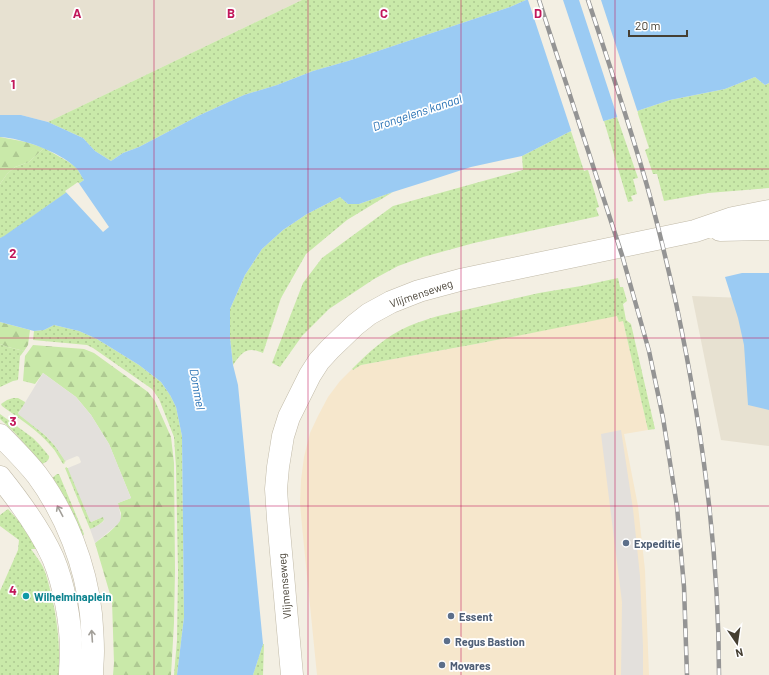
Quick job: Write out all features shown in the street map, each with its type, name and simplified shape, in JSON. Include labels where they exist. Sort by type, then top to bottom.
[{"type":"street","name":"Vlijmenseweg","points":[[292,675],[278,519],[276,489],[278,467],[283,436],[289,417],[310,375],[330,348],[369,314],[392,302],[419,291],[460,280],[695,231],[734,218],[769,211]]},
{"type":"street","name":"Vlijmenseweg","points":[[695,231],[769,229]]},
{"type":"street","points":[[0,435],[38,475],[62,516],[76,548],[85,581],[91,613],[93,650],[92,675]]},
{"type":"street","points":[[0,477],[34,524],[53,559],[62,586],[68,616],[71,650],[70,675]]},
{"type":"shaded area","points":[[0,0],[302,0],[48,122],[21,115],[0,115]]},
{"type":"shaded area","points":[[692,296],[743,298],[769,303],[769,446],[721,440]]},
{"type":"shaded area","points":[[617,315],[623,321],[648,430],[624,434],[638,506],[645,570],[649,675],[317,675],[300,503],[301,480],[304,457],[310,433],[328,397],[340,381],[352,369],[353,370],[361,365],[481,343]]},
{"type":"shaded area","points":[[43,373],[76,397],[91,415],[109,444],[131,498],[118,503],[121,517],[120,521],[95,543],[90,529],[104,520],[103,517],[91,522],[90,521],[68,469],[81,462],[79,457],[77,456],[65,461],[46,436],[18,414]]},
{"type":"shaded area","name":"Expeditie","points":[[621,430],[633,509],[640,576],[643,675],[621,675],[622,602],[601,434]]},
{"type":"green space","points":[[302,0],[526,0],[510,7],[244,95],[200,115],[139,147],[123,153],[111,161],[95,151],[83,138],[48,122]]},
{"type":"green space","points":[[755,77],[765,85],[769,83],[769,188],[708,193],[664,201],[657,174],[653,174],[645,150],[649,148],[637,111],[670,100],[725,89]]},
{"type":"green space","points":[[617,117],[638,178],[633,179],[637,194],[631,196],[633,201],[628,202],[604,121]]},
{"type":"green space","points":[[571,131],[584,171],[588,170],[599,207],[596,208],[599,216],[474,243],[423,257],[398,266],[374,279],[329,309],[302,336],[280,367],[272,363],[303,283],[322,258],[393,206],[523,170],[522,156]]},
{"type":"green space","points":[[0,137],[26,142],[44,148],[29,162],[15,167],[7,174],[0,184]]},
{"type":"green space","points":[[44,148],[76,167],[84,180],[4,237],[0,238],[0,184],[7,174],[15,167],[29,162]]},
{"type":"green space","points":[[393,192],[347,220],[306,254],[281,298],[263,353],[249,350],[242,354],[233,365],[230,338],[230,309],[245,275],[262,249],[283,230],[307,214],[340,197],[348,204],[359,204]]},
{"type":"green space","points":[[618,278],[620,287],[623,287],[627,301],[623,304],[626,320],[631,324],[655,429],[648,430],[623,321],[619,322],[617,316],[361,365],[353,370],[352,369],[385,340],[401,330],[423,321],[438,316],[539,293]]},
{"type":"green space","points":[[0,322],[30,330],[28,345],[24,351],[0,344]]},
{"type":"green space","points":[[54,325],[79,331],[97,339],[139,365],[161,382],[176,407],[182,436],[184,617],[177,675],[174,675],[177,640],[178,571],[174,437],[159,399],[152,389],[93,348],[87,345],[33,340],[34,331],[44,330]]},
{"type":"green space","points":[[0,344],[24,351],[20,356],[18,380],[0,387]]},
{"type":"green space","points":[[33,345],[84,349],[94,353],[148,392],[155,401],[171,437],[174,463],[175,570],[171,675],[113,675],[112,601],[95,543],[112,530],[119,522],[121,513],[118,503],[131,498],[109,444],[91,415],[76,397],[43,373],[35,384],[23,381],[25,356]]},
{"type":"green space","points":[[13,398],[18,398],[25,402],[18,413],[46,436],[66,461],[64,462],[65,463],[63,464],[56,452],[46,440],[28,424],[2,406],[1,404]]},
{"type":"green space","points":[[0,414],[33,438],[49,456],[49,459],[42,464],[15,433],[0,419]]},
{"type":"green space","points":[[65,468],[69,468],[91,522],[104,517],[103,522],[93,528],[90,529]]},
{"type":"green space","points":[[59,474],[84,534],[83,536],[52,478]]},
{"type":"green space","name":"Wilhelminaplein","points":[[8,509],[27,530],[38,549],[31,549],[42,565],[47,577],[57,624],[59,675],[0,675],[0,591],[18,550],[19,540],[0,526],[0,515]]},
{"type":"green space","points":[[263,644],[263,675],[253,675]]},
{"type":"water","points":[[526,0],[769,0],[769,83],[765,85],[755,77],[725,89],[670,100],[571,131],[522,156],[471,167],[359,204],[348,204],[340,197],[307,214],[283,230],[262,249],[245,275],[230,309],[230,338],[233,365],[238,385],[263,644],[253,675],[177,675],[184,617],[182,436],[176,407],[161,382],[139,365],[97,339],[79,331],[54,325],[44,330],[34,331],[0,322],[0,238],[84,180],[76,168],[60,156],[29,143],[0,137],[0,115],[21,115],[48,122],[83,138],[95,151],[111,161],[123,153],[139,147],[200,115],[244,95],[510,7]]},
{"type":"water","points":[[742,273],[769,273],[769,410],[748,405],[744,345],[738,318],[725,277]]},
{"type":"pier","points":[[528,0],[563,0],[604,123],[572,133]]},
{"type":"pier","points":[[579,0],[601,0],[638,113],[618,119]]},
{"type":"pier","points":[[78,182],[109,227],[103,232],[65,191]]},
{"type":"railway","points":[[539,0],[622,255],[649,351],[663,418],[677,507],[684,587],[687,675]]},
{"type":"railway","points":[[588,0],[623,107],[657,221],[676,303],[694,395],[712,535],[716,581],[719,675]]},
{"type":"place","name":"Expeditie","points":[[626,543]]},
{"type":"place","name":"Wilhelminaplein","points":[[26,596]]},
{"type":"place","name":"Essent","points":[[451,616]]},
{"type":"place","name":"Regus Bastion","points":[[447,641]]},
{"type":"place","name":"Movares","points":[[442,665]]},
{"type":"water label","name":"Drongelens kanaal","points":[[417,112]]},
{"type":"water label","name":"Dommel","points":[[198,389]]}]
